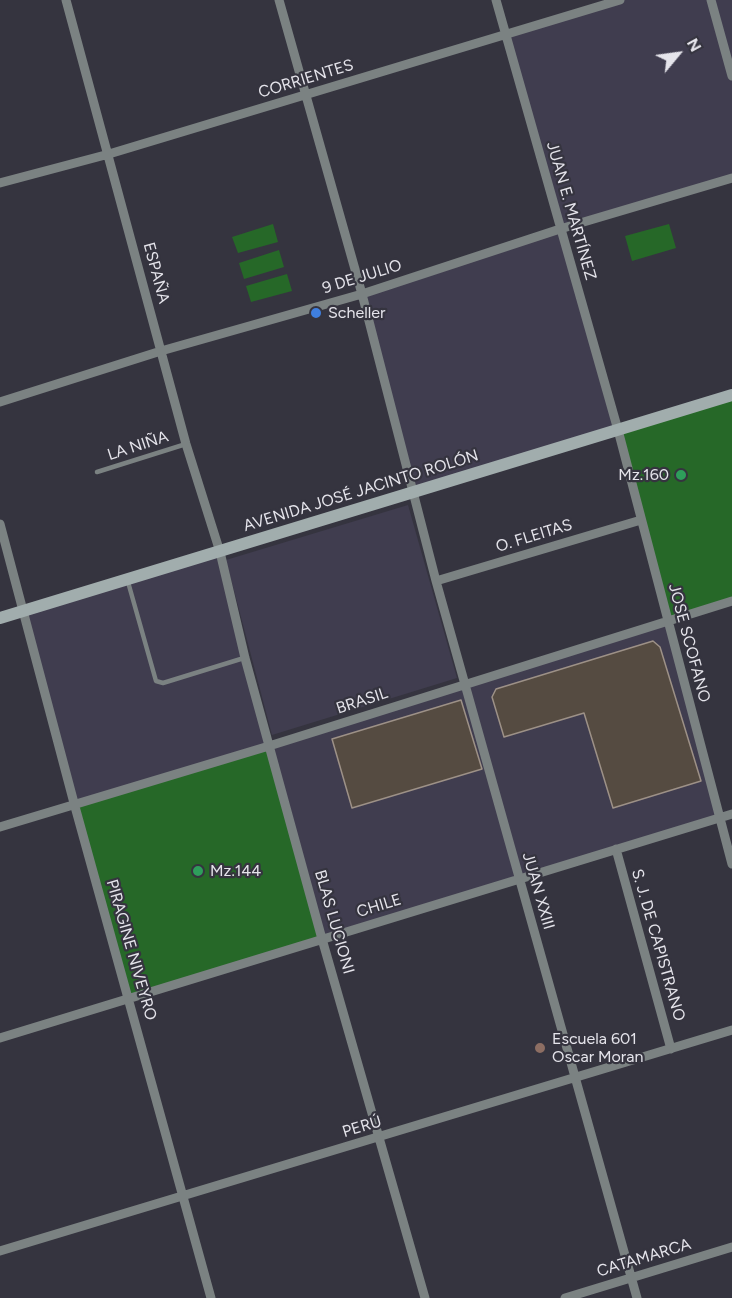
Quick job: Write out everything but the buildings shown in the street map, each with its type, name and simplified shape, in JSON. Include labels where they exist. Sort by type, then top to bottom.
[{"type":"street","name":"ESPAÑA","points":[[66,0],[186,444],[220,552]]},
{"type":"street","name":"JUAN XXIII","points":[[279,0],[362,294],[436,581],[637,1298]]},
{"type":"street","name":"JUAN E. MARTÍNEZ","points":[[496,0],[618,430]]},
{"type":"street","name":"CORRIENTES","points":[[0,183],[109,154],[620,0]]},
{"type":"street","points":[[711,0],[732,76]]},
{"type":"street","name":"9 DE JULIO","points":[[0,402],[161,351],[362,294],[560,229],[732,178]]},
{"type":"street","name":"AVENIDA JOSÉ JACINTO ROLÓN","points":[[0,618],[220,552],[413,490],[732,395]]},
{"type":"street","name":"JOSE SCOFANO","points":[[618,430],[732,864]]},
{"type":"street","name":"O. FLEITAS","points":[[436,581],[641,520]]},
{"type":"street","name":"PIRAGINE NIVEYRO","points":[[0,524],[74,803],[212,1298]]},
{"type":"street","name":"BLAS LUCIONI","points":[[220,552],[245,658],[322,939],[425,1298]]},
{"type":"street","name":"BRASIL","points":[[0,826],[270,746],[732,601]]},
{"type":"street","name":"CHILE","points":[[0,1038],[732,814]]},
{"type":"street","name":"S. J. DE CAPISTRANO","points":[[616,849],[671,1049]]},
{"type":"street","name":"PERÚ","points":[[0,1251],[576,1079],[732,1030]]},
{"type":"street","name":"CATAMARCA","points":[[565,1298],[732,1247]]},
{"type":"lane","name":"LA NIÑA","points":[[97,472],[186,444]]},
{"type":"lane","points":[[127,579],[156,681],[163,683],[245,658]]},
{"type":"shaded area","points":[[620,0],[732,0],[732,178],[560,229],[618,430],[413,491],[362,294],[559,229],[506,35]]},
{"type":"shaded area","points":[[408,505],[457,678],[272,735],[226,560]]},
{"type":"shaded area","points":[[220,552],[269,746],[667,621],[720,818],[322,939],[74,803],[24,610]]},
{"type":"green space","points":[[273,224],[278,242],[238,253],[232,237]]},
{"type":"green space","points":[[669,224],[676,248],[632,261],[625,236]]},
{"type":"green space","points":[[279,250],[284,267],[244,279],[239,263]]},
{"type":"green space","points":[[287,274],[292,291],[251,302],[246,286]]},
{"type":"green space","name":"Mz.160","points":[[732,395],[732,601],[667,621],[618,430]]},
{"type":"green space","name":"Mz.144","points":[[269,746],[322,939],[128,998],[74,803]]},
{"type":"place","name":"Scheller","points":[[316,313]]},
{"type":"place","name":"Mz.160","points":[[681,475]]},
{"type":"place","name":"Mz.144","points":[[198,871]]},
{"type":"place","name":"Escuela 601 Oscar Moran","points":[[540,1048]]}]
